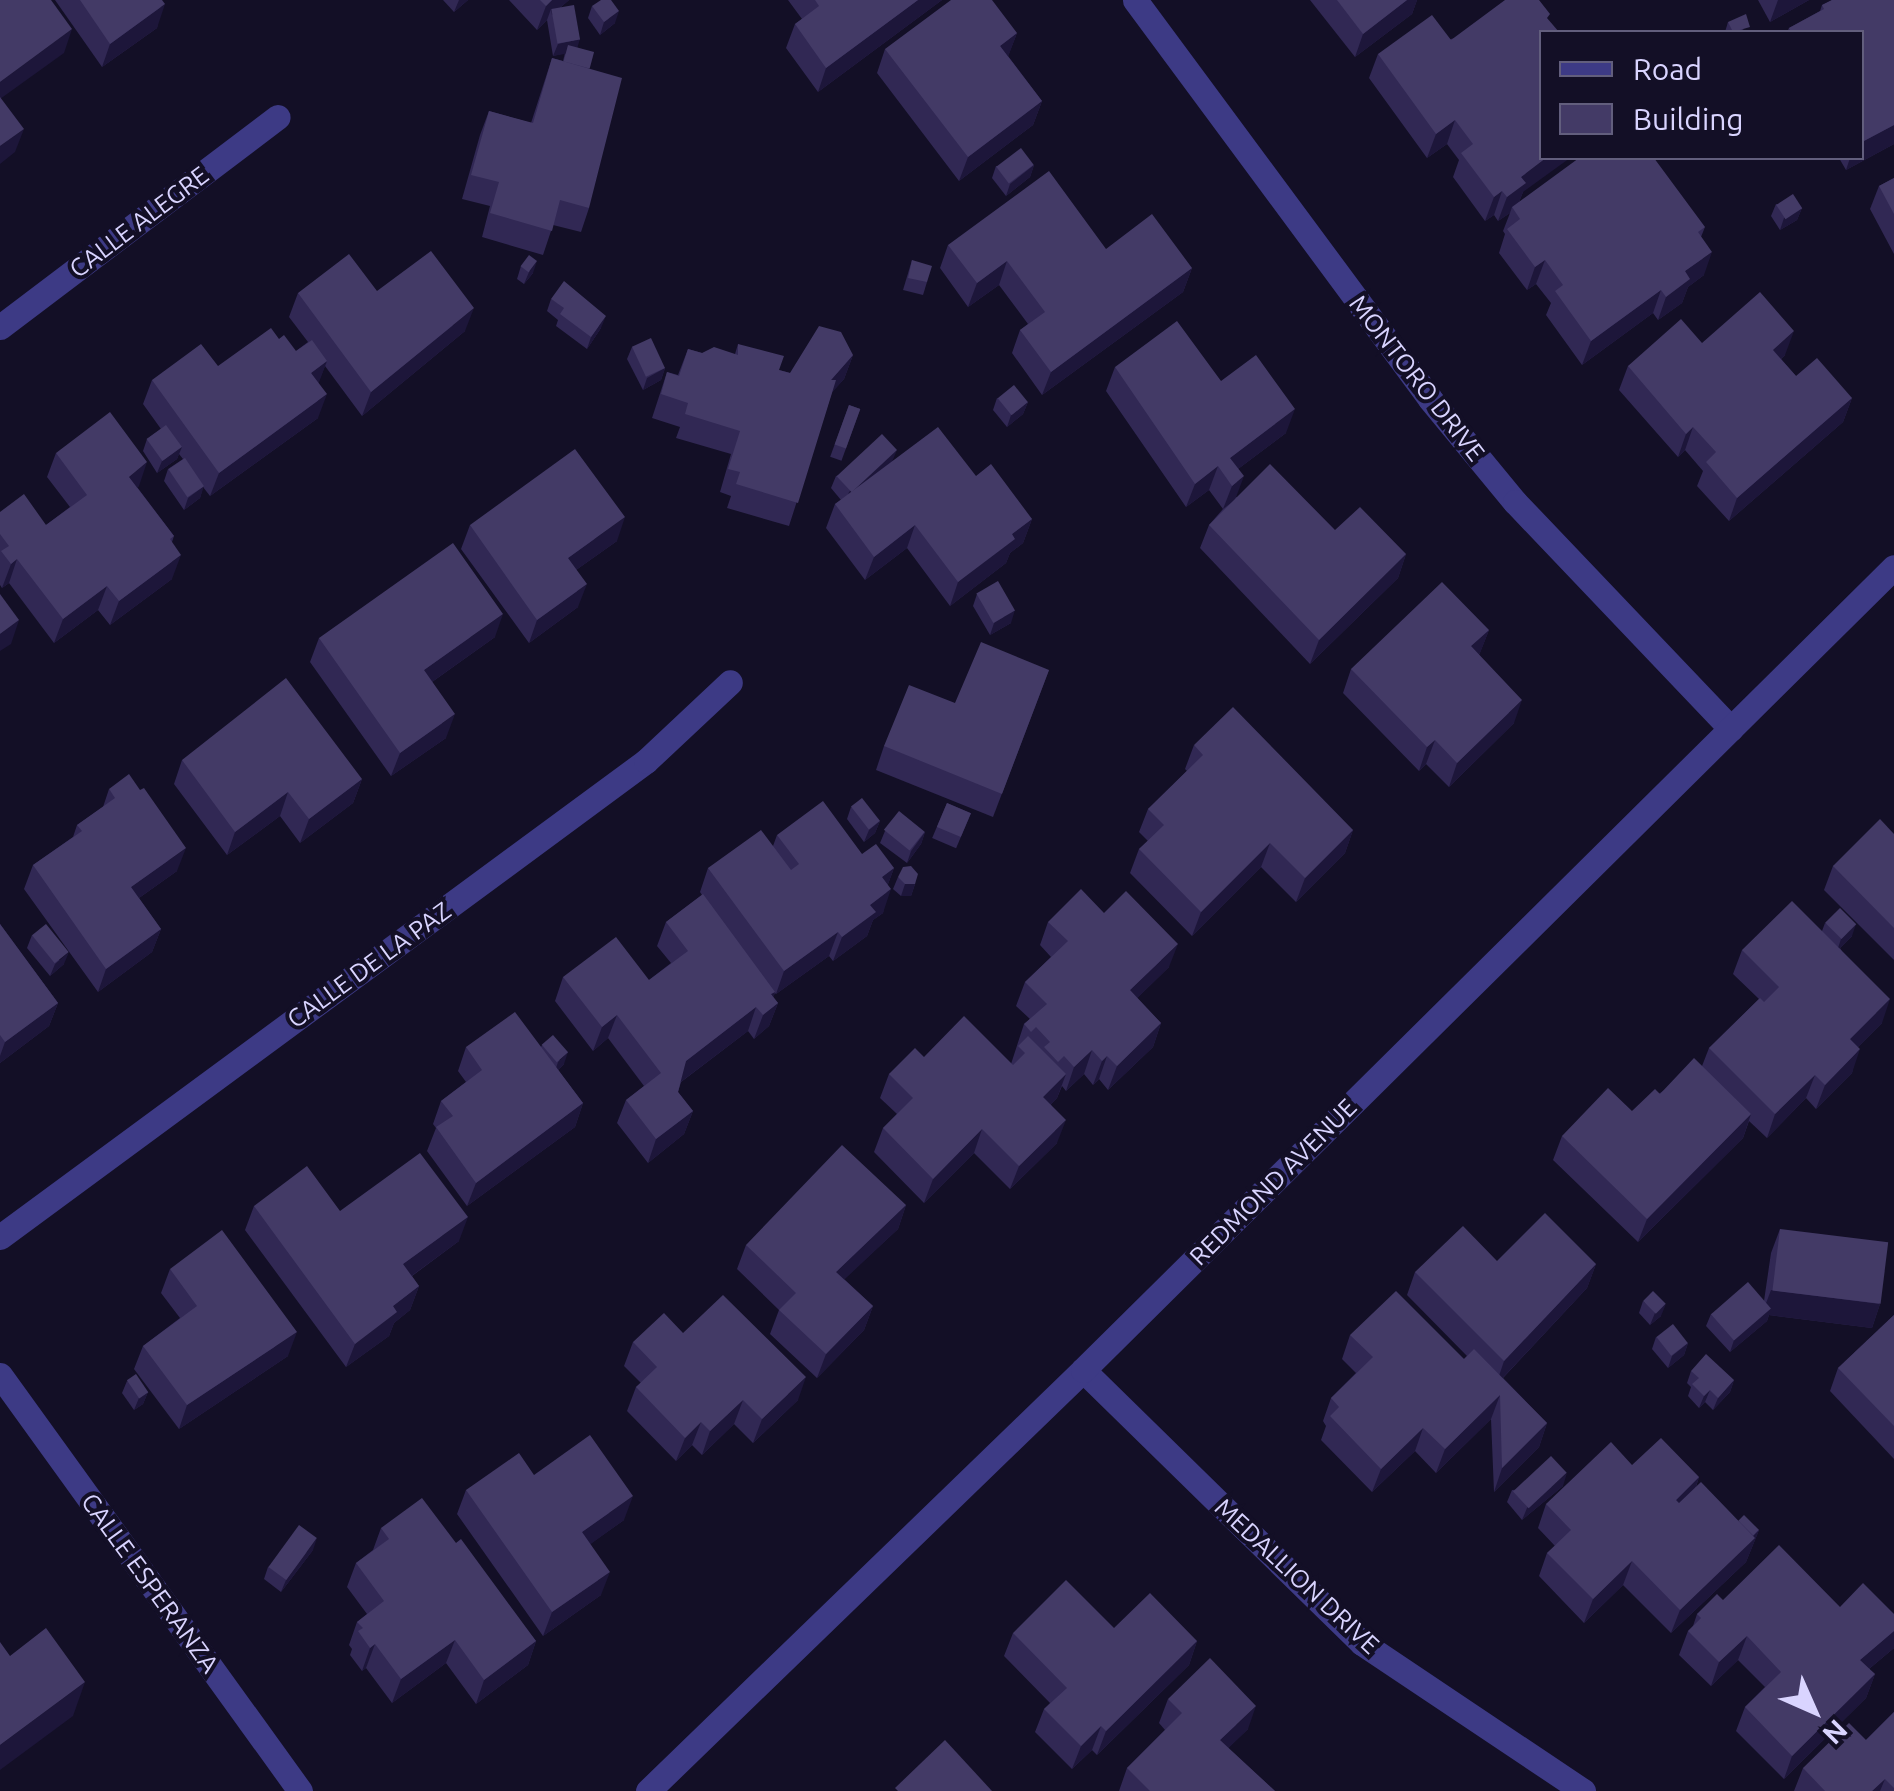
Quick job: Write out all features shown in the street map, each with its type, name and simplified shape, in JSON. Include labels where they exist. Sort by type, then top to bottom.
[{"type":"street","name":"MONTORO DRIVE","points":[[1135,0],[1430,399],[1515,502],[1730,729]]},
{"type":"street","name":"CALLE ALEGRE","points":[[0,328],[278,117]]},
{"type":"street","name":"REDMOND AVENUE","points":[[648,1791],[1083,1370],[1894,567]]},
{"type":"street","name":"CALLE DE LA PAZ","points":[[0,1237],[646,761],[730,682]]},
{"type":"street","name":"MEDALLION DRIVE","points":[[1083,1370],[1362,1643],[1582,1791]]},
{"type":"street","name":"CALLE ESPERANZA","points":[[0,1376],[300,1791]]},
{"type":"building","points":[[0,0],[51,0],[72,29],[0,82]]},
{"type":"building","points":[[80,0],[162,0],[165,4],[110,44]]},
{"type":"building","points":[[601,0],[611,0],[619,11],[604,22],[592,6]]},
{"type":"building","points":[[815,0],[918,0],[826,68],[795,24],[819,6]]},
{"type":"building","points":[[951,0],[992,0],[1017,33],[1000,46],[1042,101],[968,157],[885,49]]},
{"type":"building","points":[[1337,0],[1407,0],[1363,34]]},
{"type":"building","points":[[1505,0],[1539,0],[1557,30],[1539,30],[1539,160],[1543,160],[1521,177],[1526,183],[1507,197],[1502,191],[1494,197],[1461,153],[1473,144],[1455,120],[1436,134],[1378,54],[1432,15],[1451,40]]},
{"type":"building","points":[[1832,0],[1894,0],[1894,125],[1864,141],[1864,30],[1789,28],[1824,9],[1822,5]]},
{"type":"building","points":[[574,5],[580,39],[557,43],[551,9]]},
{"type":"building","points":[[1746,14],[1750,27],[1732,30],[1728,22]]},
{"type":"building","points":[[568,45],[594,52],[590,68],[564,61]]},
{"type":"building","points":[[552,58],[622,78],[589,208],[560,200],[552,231],[490,213],[499,182],[471,175],[489,111],[533,123]]},
{"type":"building","points":[[0,97],[24,129],[0,146]]},
{"type":"building","points":[[1021,148],[1034,165],[1009,183],[996,167]]},
{"type":"building","points":[[1576,160],[1655,160],[1705,227],[1698,232],[1712,252],[1685,271],[1690,279],[1666,297],[1661,290],[1591,341],[1555,291],[1563,285],[1545,260],[1535,267],[1507,229],[1520,219],[1512,207]]},
{"type":"building","points":[[1049,171],[1106,249],[1152,214],[1192,268],[1051,372],[1020,330],[1045,312],[1007,261],[977,283],[948,245]]},
{"type":"building","points":[[1894,178],[1894,214],[1879,186]]},
{"type":"building","points":[[1793,194],[1802,208],[1785,219],[1776,205]]},
{"type":"building","points":[[431,251],[474,308],[371,392],[298,293],[349,254],[377,291]]},
{"type":"building","points":[[529,255],[537,261],[529,272],[521,266]]},
{"type":"building","points":[[912,260],[932,266],[927,282],[908,278]]},
{"type":"building","points":[[564,281],[606,316],[591,337],[560,314],[564,308],[551,299]]},
{"type":"building","points":[[1760,292],[1794,331],[1773,350],[1796,376],[1817,358],[1852,398],[1737,498],[1706,462],[1716,452],[1693,427],[1686,434],[1628,366],[1681,319],[1702,343]]},
{"type":"building","points":[[1177,321],[1221,381],[1256,355],[1295,409],[1230,458],[1244,476],[1232,486],[1218,466],[1195,484],[1115,367]]},
{"type":"building","points":[[819,326],[841,332],[853,355],[831,380],[836,380],[798,503],[736,484],[740,472],[728,469],[740,431],[685,414],[688,403],[661,394],[667,372],[679,376],[688,349],[702,353],[714,347],[738,355],[738,344],[784,356],[779,370],[790,373]]},
{"type":"building","points":[[271,328],[279,339],[284,335],[296,351],[312,340],[327,361],[311,373],[327,394],[219,473],[152,380],[201,344],[218,366]]},
{"type":"building","points":[[651,338],[665,368],[646,377],[632,347]]},
{"type":"building","points":[[1014,385],[1028,402],[1012,415],[998,398]]},
{"type":"building","points":[[849,405],[860,409],[846,449],[835,444]]},
{"type":"building","points":[[110,412],[147,462],[129,477],[174,536],[170,539],[181,555],[119,601],[107,586],[63,619],[17,559],[11,564],[1,551],[9,546],[0,534],[0,512],[24,494],[46,525],[87,495],[56,453]]},
{"type":"building","points":[[166,425],[182,447],[162,461],[147,439]]},
{"type":"building","points":[[938,427],[976,476],[991,464],[1032,519],[1012,534],[1015,539],[958,582],[915,525],[874,557],[835,504]]},
{"type":"building","points":[[882,434],[897,450],[852,492],[837,476]]},
{"type":"building","points":[[575,449],[625,517],[568,558],[587,584],[537,620],[470,525]]},
{"type":"building","points":[[185,458],[204,486],[187,497],[168,469]]},
{"type":"building","points":[[1270,464],[1335,530],[1360,507],[1406,554],[1319,640],[1209,525]]},
{"type":"building","points":[[453,543],[503,614],[424,670],[455,714],[400,753],[319,638]]},
{"type":"building","points":[[998,581],[1015,610],[993,623],[976,594]]},
{"type":"building","points":[[1442,582],[1489,630],[1471,646],[1522,700],[1457,763],[1435,740],[1427,747],[1351,669]]},
{"type":"building","points":[[0,594],[19,620],[0,634]]},
{"type":"building","points":[[981,642],[1049,670],[1002,794],[884,746],[909,685],[955,703]]},
{"type":"building","points":[[286,678],[362,779],[309,819],[288,792],[235,832],[182,760]]},
{"type":"building","points":[[1233,707],[1353,830],[1305,878],[1270,843],[1201,912],[1139,849],[1164,825],[1148,809],[1203,755],[1194,745]]},
{"type":"building","points":[[129,774],[140,790],[144,788],[186,848],[131,887],[161,929],[106,969],[33,865],[82,831],[77,825],[115,798],[109,789]]},
{"type":"building","points":[[862,798],[880,821],[869,829],[851,807]]},
{"type":"building","points":[[823,801],[862,854],[876,844],[894,868],[882,877],[891,889],[870,905],[876,912],[842,937],[838,932],[784,971],[708,868],[761,830],[791,870],[799,864],[777,835]]},
{"type":"building","points":[[947,803],[971,813],[961,837],[937,827]]},
{"type":"building","points":[[899,811],[925,832],[910,850],[884,830]]},
{"type":"building","points":[[1880,819],[1894,834],[1894,928],[1833,866]]},
{"type":"building","points":[[911,866],[918,874],[915,884],[905,884],[898,877],[903,867]]},
{"type":"building","points":[[1081,889],[1104,913],[1126,891],[1178,944],[1130,990],[1161,1023],[1117,1066],[1107,1056],[1102,1061],[1092,1050],[1074,1067],[1064,1056],[1058,1062],[1044,1047],[1050,1042],[1036,1027],[1031,1032],[1024,1024],[1047,1004],[1025,982],[1068,941],[1048,922]]},
{"type":"building","points":[[703,894],[775,992],[771,994],[778,1003],[763,1015],[756,1007],[686,1061],[678,1092],[693,1111],[656,1139],[626,1100],[661,1073],[617,1015],[602,1027],[563,977],[616,937],[649,980],[688,951],[666,922]]},
{"type":"building","points":[[1792,901],[1890,999],[1850,1039],[1860,1049],[1825,1085],[1815,1075],[1775,1114],[1709,1048],[1760,998],[1764,1002],[1779,987],[1742,950]]},
{"type":"building","points":[[1840,908],[1856,924],[1841,939],[1825,923]]},
{"type":"building","points":[[0,924],[58,1003],[5,1042],[0,1035]]},
{"type":"building","points":[[46,924],[69,952],[55,963],[32,935]]},
{"type":"building","points":[[515,1012],[583,1103],[476,1183],[436,1127],[453,1116],[441,1101],[482,1070],[466,1047]]},
{"type":"building","points":[[964,1016],[1013,1065],[1025,1053],[1018,1046],[1028,1036],[1066,1074],[1043,1097],[1066,1120],[1019,1166],[982,1129],[933,1179],[883,1128],[913,1098],[889,1074],[915,1048],[924,1057]]},
{"type":"building","points":[[553,1035],[568,1052],[557,1062],[542,1045]]},
{"type":"building","points":[[1694,1058],[1751,1114],[1647,1219],[1562,1136],[1608,1088],[1632,1111],[1655,1089],[1660,1094]]},
{"type":"building","points":[[842,1145],[906,1205],[836,1272],[873,1306],[826,1354],[779,1310],[796,1293],[746,1245]]},
{"type":"building","points":[[420,1153],[468,1217],[403,1264],[419,1286],[393,1306],[397,1312],[355,1344],[254,1206],[307,1166],[340,1211]]},
{"type":"building","points":[[1545,1213],[1596,1264],[1504,1361],[1415,1272],[1463,1226],[1497,1261]]},
{"type":"building","points":[[1780,1229],[1888,1242],[1881,1304],[1772,1291]]},
{"type":"building","points":[[222,1230],[297,1332],[187,1405],[143,1346],[197,1306],[170,1269]]},
{"type":"building","points":[[1748,1282],[1771,1308],[1734,1341],[1711,1314]]},
{"type":"building","points":[[1396,1291],[1464,1359],[1474,1349],[1547,1423],[1502,1468],[1500,1395],[1445,1449],[1423,1428],[1381,1469],[1330,1416],[1339,1407],[1331,1398],[1373,1357],[1350,1335]]},
{"type":"building","points":[[1653,1291],[1666,1304],[1656,1314],[1643,1301]]},
{"type":"building","points":[[723,1295],[806,1377],[762,1419],[743,1400],[710,1431],[701,1422],[685,1438],[636,1387],[657,1367],[633,1342],[664,1313],[683,1333]]},
{"type":"building","points":[[1894,1315],[1894,1426],[1838,1368]]},
{"type":"building","points":[[1673,1324],[1688,1343],[1671,1356],[1656,1337]]},
{"type":"building","points":[[1706,1354],[1734,1380],[1718,1398],[1710,1390],[1704,1396],[1692,1384],[1699,1378],[1691,1371]]},
{"type":"building","points":[[136,1374],[148,1392],[139,1398],[127,1380]]},
{"type":"building","points":[[590,1435],[633,1496],[582,1532],[610,1572],[552,1612],[466,1490],[519,1453],[534,1475]]},
{"type":"building","points":[[1661,1438],[1699,1477],[1676,1500],[1679,1503],[1701,1482],[1755,1538],[1680,1610],[1632,1561],[1593,1599],[1547,1553],[1571,1530],[1546,1504],[1611,1442],[1632,1465]]},
{"type":"building","points":[[1551,1456],[1567,1473],[1529,1508],[1513,1491]]},
{"type":"building","points":[[422,1498],[456,1543],[461,1539],[536,1641],[484,1680],[455,1640],[401,1679],[375,1644],[370,1648],[358,1631],[363,1628],[357,1622],[384,1601],[356,1563],[389,1539],[381,1528]]},
{"type":"building","points":[[1744,1515],[1759,1530],[1753,1536],[1738,1521]]},
{"type":"building","points":[[299,1525],[317,1538],[286,1580],[268,1567]]},
{"type":"building","points":[[1779,1545],[1840,1607],[1863,1583],[1894,1614],[1894,1631],[1860,1660],[1875,1674],[1792,1756],[1745,1707],[1781,1672],[1747,1636],[1719,1662],[1688,1631],[1701,1618],[1697,1614],[1717,1594],[1723,1600]]},
{"type":"building","points":[[1066,1580],[1114,1628],[1150,1593],[1197,1641],[1106,1731],[1101,1726],[1081,1746],[1044,1709],[1067,1688],[1013,1633]]},
{"type":"building","points":[[46,1628],[85,1682],[0,1745],[0,1642],[10,1656]]},
{"type":"building","points":[[1210,1658],[1256,1706],[1220,1740],[1275,1791],[1150,1791],[1127,1768],[1182,1713],[1168,1699]]},
{"type":"building","points":[[1894,1712],[1894,1788],[1885,1779],[1872,1791],[1825,1791],[1803,1768],[1849,1723],[1866,1740]]},
{"type":"building","points":[[945,1740],[992,1791],[898,1791],[895,1788]]}]
